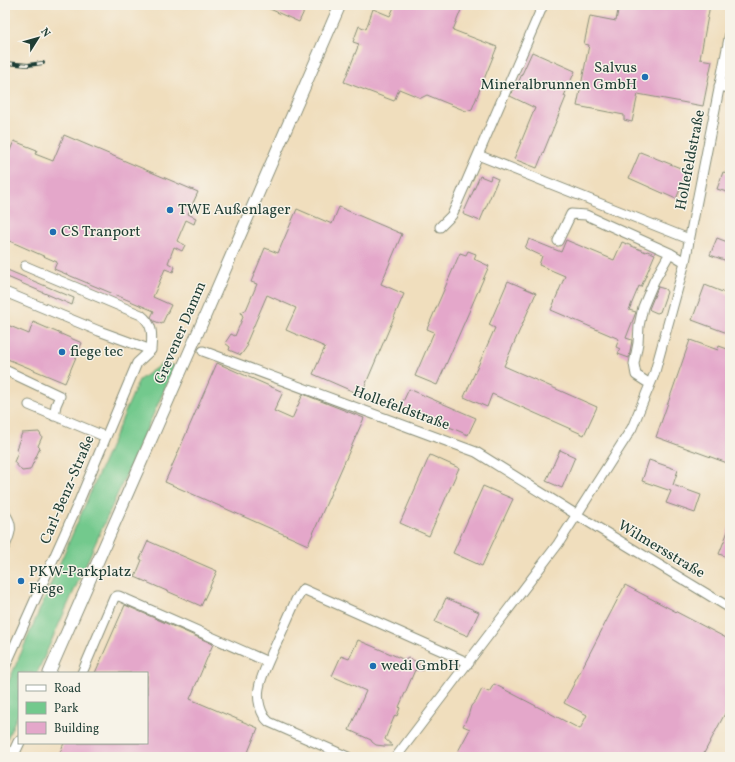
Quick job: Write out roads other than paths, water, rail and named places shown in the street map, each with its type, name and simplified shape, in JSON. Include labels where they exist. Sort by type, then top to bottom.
[{"type":"main road","name":"Grevener Damm","points":[[49,672],[340,5]]},
{"type":"main road","points":[[12,757],[18,744]]},
{"type":"street","points":[[440,227],[452,215],[543,5]]},
{"type":"street","name":"Hollefeldstraße","points":[[396,757],[558,544],[632,428],[654,375],[685,262],[730,33]]},
{"type":"street","points":[[720,86],[730,88]]},
{"type":"street","points":[[478,155],[689,239]]},
{"type":"street","points":[[558,242],[570,214],[586,215],[670,253],[685,262]]},
{"type":"street","points":[[650,384],[636,375],[634,364],[638,343],[639,326],[643,307],[654,281],[670,253]]},
{"type":"street","points":[[5,292],[99,331],[151,350],[151,330],[146,318],[25,266]]},
{"type":"street","name":"Carl-Benz-Straße","points":[[5,667],[77,506],[137,363],[151,350]]},
{"type":"street","name":"Hollefeldstraße","points":[[204,351],[476,452],[577,515]]},
{"type":"street","points":[[5,370],[60,396],[56,405],[54,416]]},
{"type":"street","points":[[29,405],[106,437]]},
{"type":"street","points":[[5,514],[11,530],[5,546]]},
{"type":"street","name":"Wilmersstraße","points":[[577,515],[730,608]]},
{"type":"street","points":[[348,757],[274,724],[265,719],[262,714],[259,689],[262,675],[296,600],[303,589],[469,663]]},
{"type":"street","points":[[82,672],[114,598],[117,596],[268,662]]},
{"type":"railway","points":[[5,63],[28,65],[43,63]]},
{"type":"place","name":"Salvus Mineralbrunnen GmbH","points":[[645,77]]},
{"type":"place","name":"TWE Außenlager","points":[[170,210]]},
{"type":"place","name":"CS Tranport","points":[[53,232]]},
{"type":"place","name":"fiege tec","points":[[62,352]]},
{"type":"place","name":"PKW-Parkplatz Fiege","points":[[21,581]]},
{"type":"place","name":"wedi GmbH","points":[[373,666]]}]
